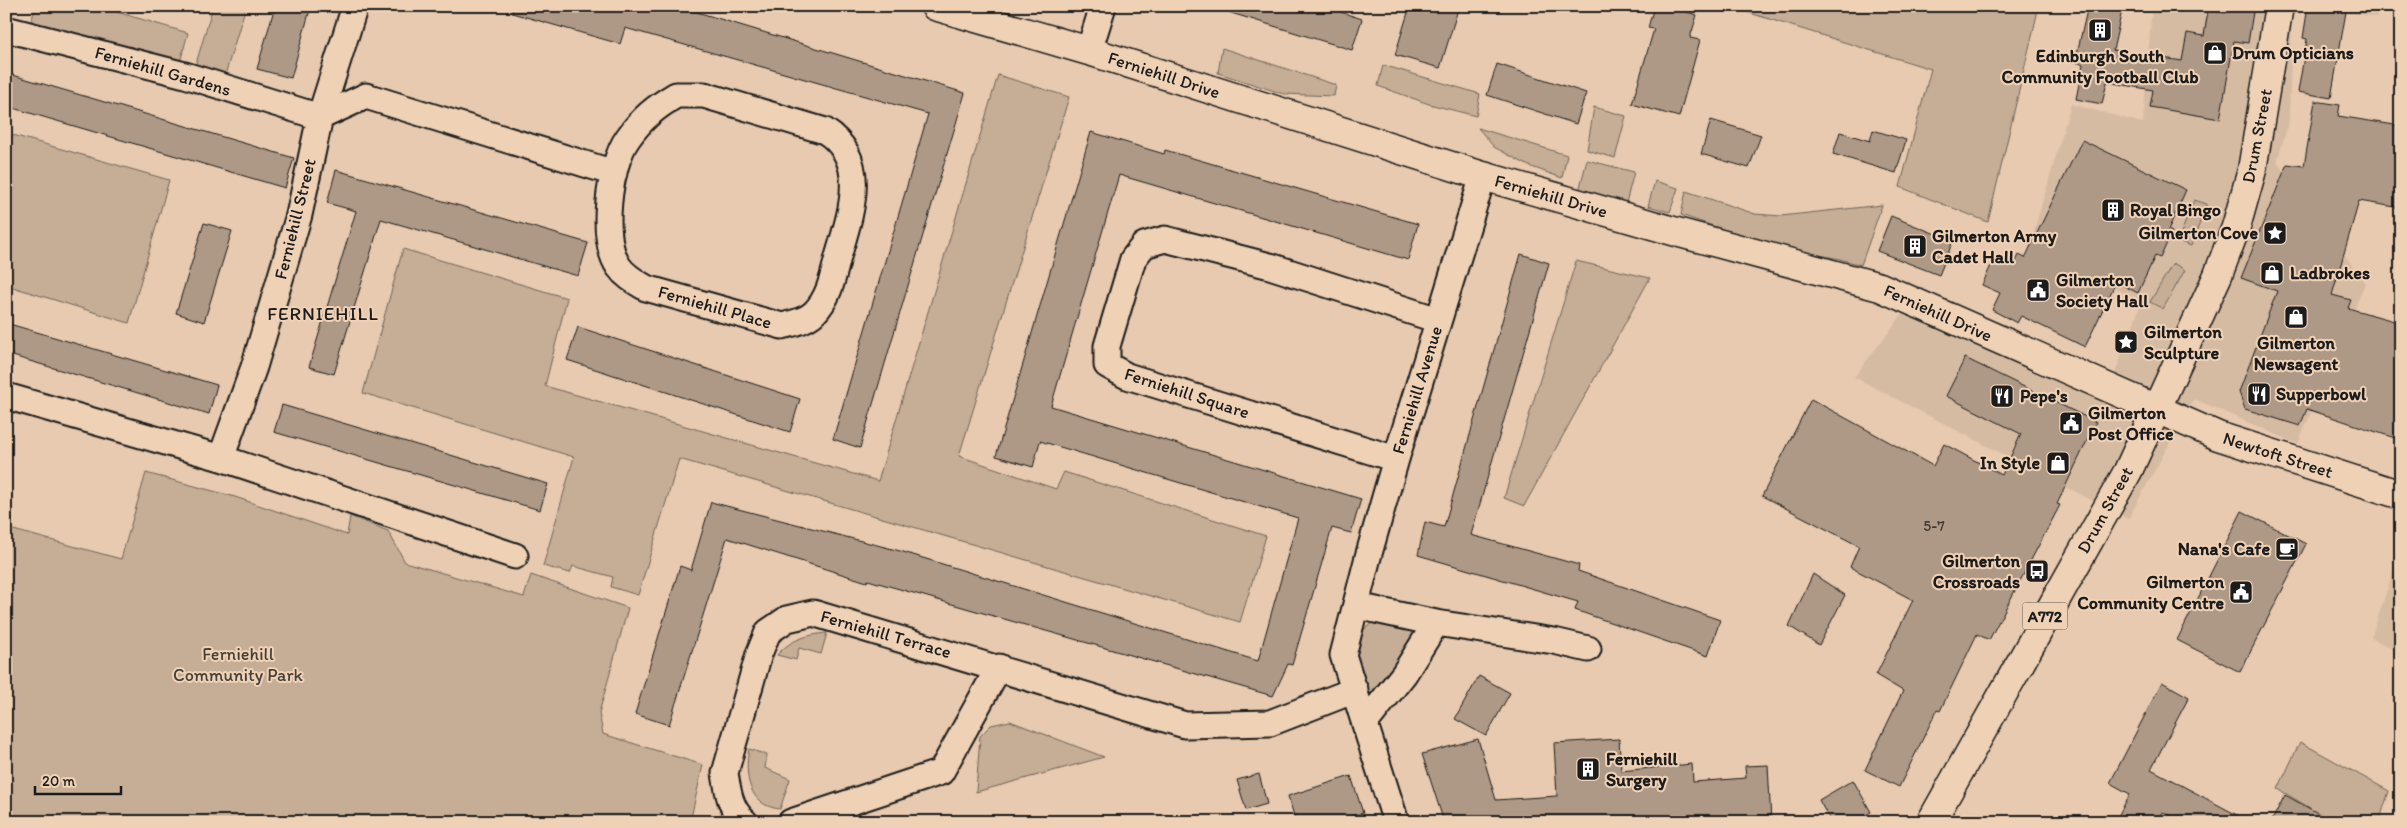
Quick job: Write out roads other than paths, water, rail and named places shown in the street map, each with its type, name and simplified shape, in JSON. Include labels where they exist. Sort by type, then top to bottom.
[{"type":"main road","name":"Ferniehill Drive","points":[[935,6],[1089,51],[1483,176],[1689,236],[1880,287],[2157,409]]},
{"type":"main road","name":"Drum Street","points":[[1931,822],[2128,471],[2194,330],[2236,227],[2257,148],[2279,6]]},
{"type":"main road","name":"Newtoft Street","points":[[2157,409],[2218,436],[2299,460],[2401,495]]},
{"type":"street","name":"Ferniehill Street","points":[[221,458],[254,367],[299,215],[320,117],[354,6]]},
{"type":"street","points":[[1089,51],[1103,6]]},
{"type":"street","name":"Ferniehill Gardens","points":[[6,29],[185,75],[320,117]]},
{"type":"street","name":"Ferniehill Place","points":[[676,95],[704,95],[825,131],[840,140],[850,161],[854,186],[851,213],[827,296],[814,313],[800,322],[782,326],[646,288],[629,278],[618,266],[609,244],[606,222],[614,173],[626,139],[650,111],[676,95]]},
{"type":"street","points":[[320,117],[366,96],[614,173]]},
{"type":"street","name":"Ferniehill Avenue","points":[[1396,822],[1366,722],[1343,655],[1396,459],[1483,176]]},
{"type":"street","name":"Ferniehill Square","points":[[1396,459],[1127,376],[1107,365],[1107,346],[1133,259],[1144,245],[1165,240],[1270,266],[1438,320]]},
{"type":"street","points":[[6,396],[221,458],[515,556]]},
{"type":"street","points":[[1357,606],[1436,623],[1554,641],[1588,649]]},
{"type":"street","name":"Ferniehill Terrace","points":[[745,822],[736,814],[728,792],[726,773],[758,654],[768,632],[787,619],[813,613],[999,667],[1185,725],[1270,723],[1355,690]]},
{"type":"street","points":[[1366,722],[1404,674],[1436,623]]},
{"type":"street","points":[[791,822],[941,772],[999,667]]},
{"type":"place","name":"Edinburgh South Community Football Club","points":[[2100,30]]},
{"type":"place","name":"Drum Opticians","points":[[2215,53]]},
{"type":"place","name":"Royal Bingo","points":[[2113,210]]},
{"type":"place","name":"Gilmerton Cove","points":[[2275,233]]},
{"type":"place","name":"Gilmerton Army Cadet Hall","points":[[1915,246]]},
{"type":"place","name":"Ladbrokes","points":[[2272,273]]},
{"type":"place","name":"Gilmerton Society Hall","points":[[2038,290]]},
{"type":"place","name":"Gilmerton Newsagent","points":[[2296,317]]},
{"type":"place","name":"Gilmerton Sculpture","points":[[2126,342]]},
{"type":"place","name":"Supperbowl","points":[[2259,394]]},
{"type":"place","name":"Pepe's","points":[[2002,396]]},
{"type":"place","name":"Gilmerton Post Office","points":[[2071,423]]},
{"type":"place","name":"In Style","points":[[2058,463]]},
{"type":"place","name":"Nana's Cafe","points":[[2287,549]]},
{"type":"place","name":"Gilmerton Crossroads","points":[[2037,571]]},
{"type":"place","name":"Gilmerton Community Centre","points":[[2241,592]]},
{"type":"place","name":"Ferniehill Surgery","points":[[1588,769]]},
{"type":"district","name":"FERNIEHILL","points":[[323,313]]},
{"type":"park label","name":"Ferniehill Community Park","points":[[238,664]]}]
